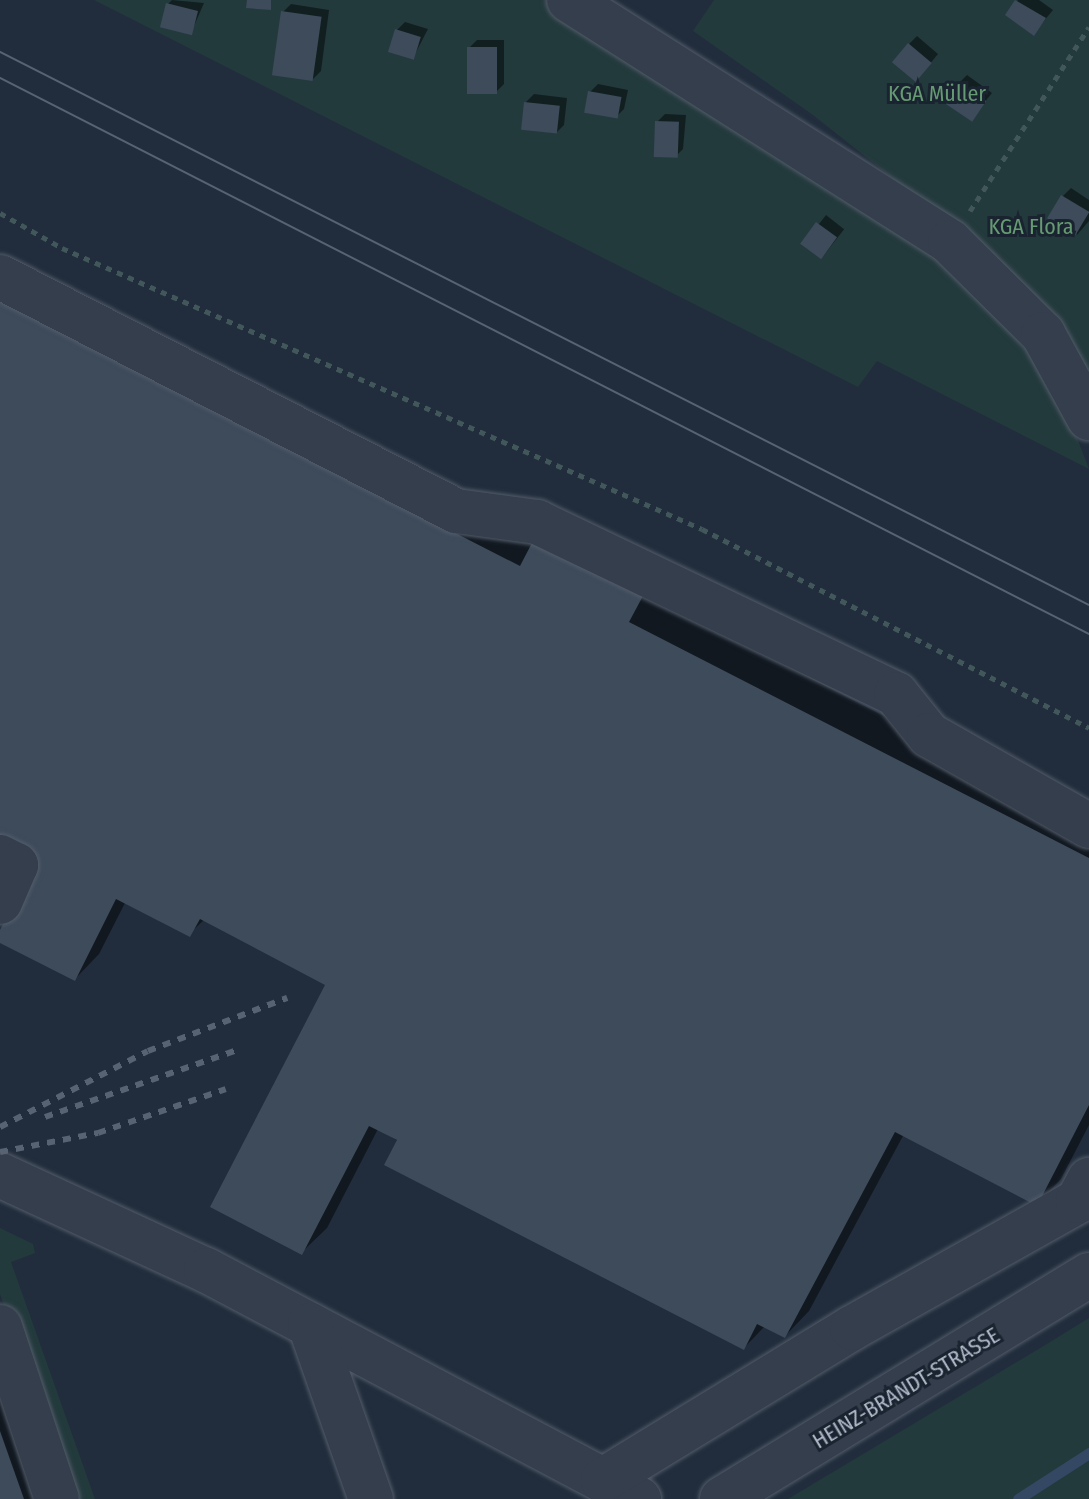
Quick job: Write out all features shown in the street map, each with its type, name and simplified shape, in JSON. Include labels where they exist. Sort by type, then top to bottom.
[{"type":"street","points":[[569,0],[950,242],[1043,334],[1089,418]]},
{"type":"street","points":[[0,277],[456,511],[537,522],[896,694],[929,735],[1089,826]]},
{"type":"street","points":[[0,857],[16,865],[0,902]]},
{"type":"street","points":[[0,1175],[206,1270],[621,1490],[852,1328],[1078,1201],[1089,1180]]},
{"type":"street","name":"HEINZ-BRANDT-STRASSE","points":[[722,1499],[1089,1275]]},
{"type":"street","points":[[310,1325],[371,1499]]},
{"type":"street","points":[[0,1327],[57,1499]]},
{"type":"path","points":[[992,177],[1089,27]]},
{"type":"path","points":[[0,213],[62,248],[702,529],[1089,728]]},
{"type":"green space","points":[[94,0],[545,0],[936,246],[1057,386],[1089,469],[877,361],[858,387]]},
{"type":"green space","name":"KGA Müller","points":[[714,0],[1089,0],[1089,394],[959,231],[813,115],[693,31]]},
{"type":"green space","points":[[0,1228],[33,1244],[35,1253],[11,1262],[95,1499],[71,1499],[0,1294]]},
{"type":"green space","points":[[1089,1318],[1089,1499],[788,1499],[1042,1347]]},
{"type":"building","points":[[247,0],[271,0],[271,10],[246,8]]},
{"type":"building","points":[[1015,0],[1046,18],[1034,36],[1005,15]]},
{"type":"building","points":[[166,3],[198,11],[192,35],[160,27]]},
{"type":"building","points":[[281,11],[322,17],[313,81],[272,75]]},
{"type":"building","points":[[395,29],[421,37],[414,60],[388,52]]},
{"type":"building","points":[[908,43],[932,63],[916,82],[892,62]]},
{"type":"building","points":[[467,47],[497,47],[497,94],[467,94]]},
{"type":"building","points":[[958,82],[986,101],[972,122],[944,103]]},
{"type":"building","points":[[588,91],[621,97],[618,119],[584,113]]},
{"type":"building","points":[[524,102],[560,106],[557,134],[521,130]]},
{"type":"building","points":[[655,121],[679,122],[678,158],[654,157]]},
{"type":"building","points":[[1061,195],[1089,212],[1075,235],[1047,218]]},
{"type":"building","points":[[816,222],[837,237],[821,259],[800,244]]},
{"type":"building","points":[[0,300],[520,566],[534,539],[644,594],[629,622],[1089,858],[1089,1105],[1037,1206],[895,1132],[785,1338],[757,1324],[744,1350],[384,1165],[397,1140],[369,1126],[302,1255],[210,1207],[325,985],[200,919],[190,937],[116,899],[75,981],[0,943],[0,930],[36,858],[0,839]]},
{"type":"building","points":[[0,1431],[24,1499],[0,1499]]},
{"type":"waterway","points":[[1018,1499],[1089,1453]]},
{"type":"tram line","points":[[0,52],[1089,605]]},
{"type":"tram line","points":[[0,78],[1089,634]]},
{"type":"railway","points":[[0,1127],[148,1051],[287,998]]},
{"type":"railway","points":[[45,1117],[240,1049]]},
{"type":"railway","points":[[0,1152],[98,1133],[226,1089]]},
{"type":"park label","name":"KGA Flora","points":[[1031,227]]}]
